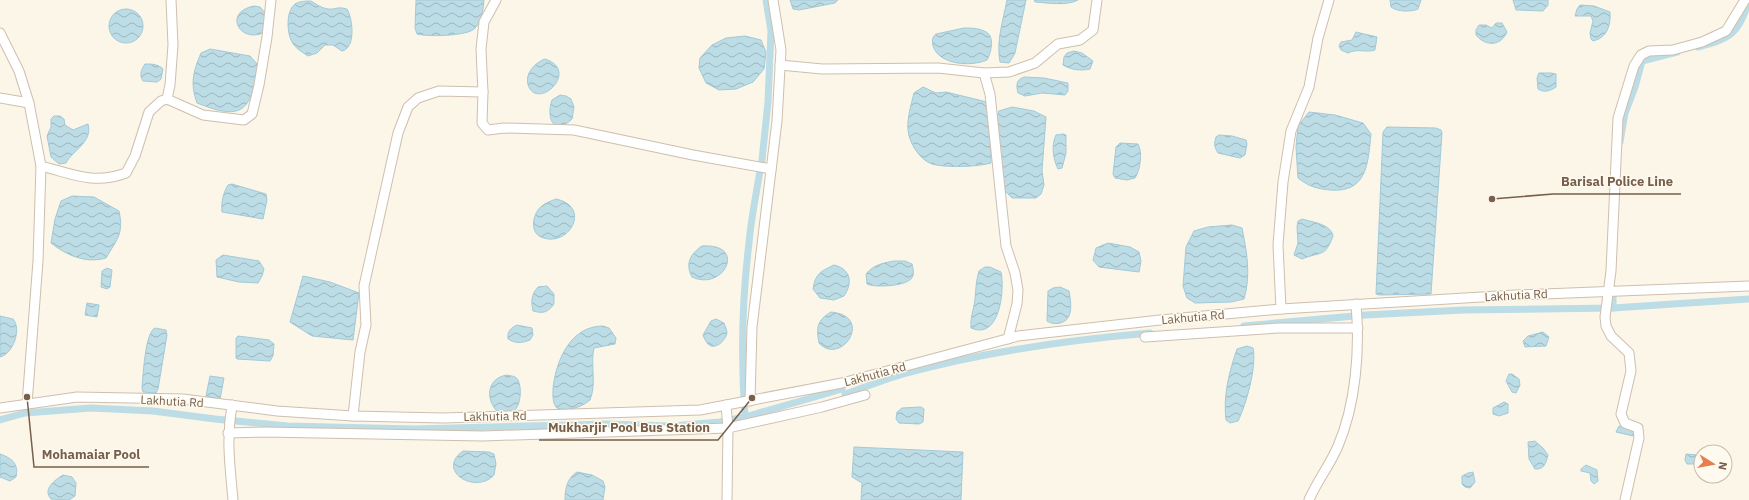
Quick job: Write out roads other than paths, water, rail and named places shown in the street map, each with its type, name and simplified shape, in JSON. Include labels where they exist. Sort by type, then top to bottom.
[{"type":"street","points":[[167,99],[170,85],[173,45],[171,0]]},
{"type":"street","points":[[41,166],[95,180],[111,178],[126,173],[135,156],[149,112],[161,101],[167,99],[203,115],[244,120],[248,118],[252,114],[260,85],[271,0]]},
{"type":"street","points":[[496,0],[484,22],[481,49],[483,92],[482,123],[488,130],[504,128],[574,130],[693,155],[771,169]]},
{"type":"street","points":[[750,400],[752,327],[777,121],[781,50],[773,0]]},
{"type":"street","points":[[780,65],[822,68],[938,68],[984,73],[1009,72],[1035,63],[1058,44],[1080,40],[1093,30],[1097,0]]},
{"type":"street","points":[[1281,310],[1278,245],[1283,182],[1291,130],[1309,86],[1318,38],[1329,0]]},
{"type":"street","points":[[1625,500],[1639,438],[1638,428],[1625,423],[1621,414],[1631,371],[1629,353],[1611,336],[1606,326],[1605,317],[1612,271],[1618,118],[1634,66],[1641,55],[1649,51],[1673,50],[1702,42],[1726,32],[1744,0]]},
{"type":"street","points":[[0,33],[19,71],[29,103],[41,166],[38,261],[27,404]]},
{"type":"street","points":[[984,73],[990,94],[1006,246],[1015,273],[1018,290],[1018,304],[1008,339]]},
{"type":"street","points":[[353,416],[360,352],[366,325],[364,286],[398,133],[408,106],[418,98],[439,91],[483,92]]},
{"type":"street","points":[[0,98],[29,103]]},
{"type":"street","name":"Lakhutia Rd","points":[[0,408],[77,397],[183,400],[232,410],[277,411],[353,416],[443,418],[700,410],[842,383],[1018,336],[1160,320],[1356,304],[1609,291],[1749,286]]},
{"type":"street","points":[[1309,500],[1338,446],[1348,416],[1356,368],[1358,328],[1356,304]]},
{"type":"street","points":[[1145,337],[1279,328],[1358,328]]},
{"type":"street","points":[[228,430],[483,436],[728,428],[822,407],[865,395]]},
{"type":"street","points":[[726,405],[728,428],[727,500]]},
{"type":"street","points":[[232,410],[228,430],[233,500]]},
{"type":"water","points":[[416,0],[484,0],[483,12],[477,26],[470,31],[438,36],[422,35],[417,34],[415,28]]},
{"type":"water","points":[[790,0],[838,0],[835,3],[799,10],[793,9]]},
{"type":"water","points":[[1007,0],[1026,0],[1015,53],[1009,63],[1000,62],[999,54],[1000,31]]},
{"type":"water","points":[[1034,0],[1078,0],[1074,2],[1057,4],[1035,2]]},
{"type":"water","points":[[1390,0],[1421,0],[1418,9],[1400,11],[1391,7]]},
{"type":"water","points":[[1513,0],[1548,0],[1548,5],[1543,11],[1516,10]]},
{"type":"water","points":[[311,1],[325,8],[347,9],[351,19],[352,33],[350,45],[346,49],[342,51],[333,45],[325,45],[317,53],[308,56],[293,44],[288,29],[288,19],[291,9],[297,3]]},
{"type":"water","points":[[1580,5],[1594,6],[1610,12],[1609,26],[1602,37],[1593,41],[1591,39],[1590,33],[1593,21],[1591,16],[1575,16]]},
{"type":"water","points":[[254,6],[260,7],[266,14],[263,33],[254,35],[247,34],[241,30],[238,26],[237,20],[239,14],[245,9]]},
{"type":"water","points":[[123,9],[129,9],[133,10],[140,16],[143,26],[142,33],[136,40],[129,43],[123,43],[119,42],[112,36],[109,29],[109,23],[110,19],[116,12]]},
{"type":"water","points":[[1496,23],[1502,23],[1507,32],[1501,40],[1493,43],[1484,42],[1476,35],[1476,30],[1479,25],[1486,25],[1492,28]]},
{"type":"water","points":[[964,28],[974,28],[988,33],[992,44],[987,60],[964,64],[956,63],[949,61],[936,52],[932,42],[936,34]]},
{"type":"water","points":[[1356,32],[1377,37],[1375,50],[1355,51],[1348,53],[1341,50],[1339,46],[1341,42],[1352,40]]},
{"type":"water","points":[[745,36],[761,40],[766,52],[764,69],[753,82],[736,89],[719,90],[706,83],[699,68],[700,58],[712,45],[726,38]]},
{"type":"water","points":[[210,49],[250,56],[258,65],[252,93],[248,102],[242,108],[235,111],[225,111],[213,109],[197,103],[193,84],[194,72],[201,53]]},
{"type":"water","points":[[1074,51],[1082,53],[1093,61],[1090,69],[1076,70],[1063,65],[1064,57],[1067,53]]},
{"type":"water","points":[[545,59],[555,64],[559,71],[558,78],[555,85],[549,90],[542,93],[535,93],[530,89],[528,84],[528,75],[533,67]]},
{"type":"water","points":[[145,64],[152,64],[161,67],[163,69],[161,79],[157,82],[143,81],[141,72]]},
{"type":"water","points":[[1539,73],[1556,74],[1556,87],[1547,91],[1538,89],[1537,78]]},
{"type":"water","points":[[1024,77],[1044,78],[1068,83],[1068,91],[1065,95],[1042,93],[1025,96],[1018,93],[1017,88],[1018,81]]},
{"type":"water","points":[[923,87],[936,93],[946,92],[987,102],[991,118],[991,163],[970,166],[945,166],[932,164],[919,155],[910,140],[908,125],[914,93]]},
{"type":"water","points":[[560,95],[571,99],[574,107],[572,119],[560,126],[553,123],[550,113],[550,106],[552,100]]},
{"type":"water","points":[[1012,107],[1034,111],[1046,117],[1042,171],[1044,185],[1041,194],[1036,198],[1012,198],[1005,191],[1001,173],[997,118],[999,111]]},
{"type":"water","points":[[1309,112],[1335,115],[1363,123],[1371,134],[1369,156],[1366,166],[1358,182],[1352,187],[1342,190],[1321,189],[1313,187],[1298,178],[1296,147],[1298,126]]},
{"type":"water","points":[[54,116],[60,116],[64,119],[65,125],[73,130],[88,124],[88,136],[66,163],[59,164],[51,157],[47,136],[51,127],[51,119]]},
{"type":"water","points":[[1387,127],[1436,128],[1441,130],[1442,133],[1431,294],[1376,294],[1383,132]]},
{"type":"water","points":[[1056,135],[1066,135],[1066,153],[1062,168],[1058,169],[1054,156],[1054,139]]},
{"type":"water","points":[[1219,135],[1232,136],[1246,140],[1247,144],[1245,155],[1240,158],[1218,153],[1215,143],[1216,137]]},
{"type":"water","points":[[1120,143],[1138,144],[1140,147],[1140,161],[1135,178],[1127,180],[1115,178],[1113,174],[1116,147]]},
{"type":"water","points":[[232,184],[266,194],[267,200],[263,219],[222,212],[222,202],[225,191],[228,185]]},
{"type":"water","points":[[72,196],[94,197],[119,211],[121,225],[120,231],[106,258],[99,260],[84,259],[70,255],[51,243],[55,219],[61,201]]},
{"type":"water","points":[[556,199],[567,203],[573,210],[575,218],[572,226],[560,237],[551,239],[541,237],[537,234],[534,227],[536,213],[543,205]]},
{"type":"water","points":[[1302,219],[1325,226],[1332,232],[1333,236],[1325,251],[1302,259],[1294,255],[1298,243],[1298,221]]},
{"type":"water","points":[[1232,225],[1242,228],[1248,264],[1244,299],[1231,302],[1195,303],[1187,298],[1183,286],[1186,247],[1194,231],[1208,227]]},
{"type":"water","points":[[1108,243],[1130,247],[1139,252],[1141,261],[1139,272],[1099,267],[1093,260],[1096,248]]},
{"type":"water","points":[[702,246],[716,247],[724,252],[727,258],[726,266],[721,273],[714,278],[704,280],[692,277],[690,272],[690,260],[694,252]]},
{"type":"water","points":[[223,255],[259,261],[264,269],[258,283],[239,282],[217,277],[216,260]]},
{"type":"water","points":[[894,261],[905,261],[912,264],[913,274],[911,279],[897,285],[890,286],[876,286],[867,284],[866,274],[872,268]]},
{"type":"water","points":[[834,265],[844,270],[849,277],[849,286],[847,291],[844,296],[834,300],[820,298],[813,289],[815,280],[822,271]]},
{"type":"water","points":[[985,267],[990,267],[1001,272],[1002,290],[1001,301],[994,320],[988,327],[981,330],[971,328],[971,320],[978,274],[979,271]]},
{"type":"water","points":[[107,268],[112,270],[110,287],[107,289],[101,287],[102,271]]},
{"type":"water","points":[[303,276],[330,282],[359,293],[353,340],[312,336],[290,322]]},
{"type":"water","points":[[547,286],[554,294],[554,304],[545,312],[533,311],[532,301],[534,293],[538,287]]},
{"type":"water","points":[[1060,287],[1069,291],[1070,314],[1064,321],[1055,324],[1047,321],[1048,291],[1053,288]]},
{"type":"water","points":[[87,303],[99,305],[97,317],[85,315]]},
{"type":"water","points":[[831,312],[844,315],[851,322],[852,330],[850,338],[844,345],[836,349],[828,349],[819,343],[818,338],[820,321]]},
{"type":"water","points":[[0,316],[13,319],[16,323],[17,329],[15,341],[9,351],[0,357]]},
{"type":"water","points":[[716,319],[724,323],[727,333],[725,339],[720,344],[711,346],[708,344],[703,335],[711,321]]},
{"type":"water","points":[[517,325],[532,328],[533,335],[530,340],[524,342],[514,342],[508,339],[510,330]]},
{"type":"water","points":[[603,326],[609,328],[616,338],[615,344],[594,348],[593,387],[590,400],[575,408],[557,408],[553,399],[553,388],[557,367],[561,357],[573,338],[592,328]]},
{"type":"water","points":[[155,328],[166,330],[167,335],[158,389],[156,393],[143,392],[142,388],[145,355],[149,338]]},
{"type":"water","points":[[1543,332],[1549,337],[1546,346],[1525,347],[1523,341],[1528,336]]},
{"type":"water","points":[[238,336],[269,340],[274,344],[273,356],[270,361],[237,359],[236,338]]},
{"type":"water","points":[[1247,346],[1253,348],[1254,356],[1250,386],[1238,421],[1230,423],[1226,420],[1225,411],[1229,375],[1237,349]]},
{"type":"water","points":[[1509,374],[1512,374],[1519,379],[1520,385],[1516,393],[1512,392],[1506,381]]},
{"type":"water","points":[[507,375],[515,377],[518,380],[520,387],[519,401],[514,411],[499,413],[491,402],[490,391],[495,381],[500,377]]},
{"type":"water","points":[[210,376],[224,378],[220,399],[206,396]]},
{"type":"water","points":[[1504,402],[1508,404],[1508,413],[1499,416],[1493,414],[1493,408]]},
{"type":"water","points":[[921,407],[924,409],[923,422],[919,424],[899,423],[896,419],[897,412],[902,408]]},
{"type":"water","points":[[1619,426],[1632,429],[1636,434],[1633,436],[1616,432]]},
{"type":"water","points":[[1535,441],[1548,455],[1543,467],[1538,469],[1535,469],[1529,459],[1528,442]]},
{"type":"water","points":[[854,447],[963,452],[961,500],[861,500],[862,483],[852,477]]},
{"type":"water","points":[[463,451],[489,452],[494,454],[496,464],[494,475],[486,481],[478,482],[461,478],[456,473],[454,466],[456,459]]},
{"type":"water","points":[[0,454],[8,457],[14,462],[17,472],[16,477],[10,481],[0,477]]},
{"type":"water","points":[[1686,454],[1693,455],[1693,464],[1687,464],[1685,460]]},
{"type":"water","points":[[1586,465],[1597,470],[1598,481],[1594,484],[1591,481],[1590,473],[1581,471],[1581,469]]},
{"type":"water","points":[[577,472],[592,475],[603,481],[605,487],[603,500],[565,500],[567,484],[571,477]]},
{"type":"water","points":[[1473,472],[1475,482],[1470,488],[1465,487],[1462,484],[1462,476]]},
{"type":"water","points":[[63,475],[72,477],[76,483],[75,496],[69,500],[51,499],[48,492],[49,488],[53,482]]},
{"type":"waterway","points":[[762,160],[768,102],[771,31],[766,0]]},
{"type":"waterway","points":[[1698,47],[1718,41],[1732,33],[1741,20],[1749,0]]},
{"type":"waterway","points":[[1620,142],[1625,113],[1635,87],[1642,61],[1677,52]]},
{"type":"waterway","points":[[745,417],[743,374],[745,286],[751,225],[760,171]]},
{"type":"waterway","points":[[1613,288],[1613,308]]},
{"type":"waterway","points":[[1244,326],[1365,315],[1463,310],[1613,308],[1749,299]]},
{"type":"waterway","points":[[845,394],[903,374],[964,359],[1056,343],[1150,333]]},
{"type":"waterway","points":[[0,420],[25,413],[91,408],[153,411],[288,426],[414,429],[607,424],[672,426],[720,422],[745,417],[842,389]]},
{"type":"place","name":"Barisal Police Line","points":[[1492,199]]},
{"type":"place","name":"Mohamaiar Pool","points":[[27,397]]},
{"type":"place","name":"Mukharjir Pool Bus Station","points":[[752,398]]}]
